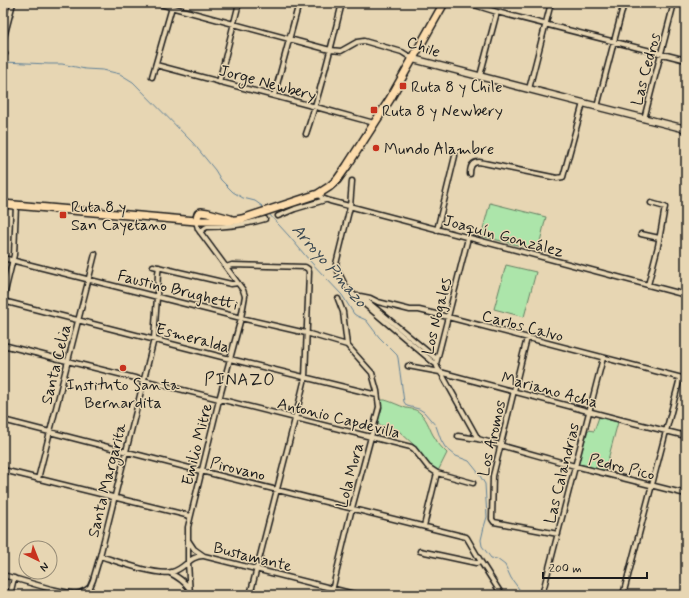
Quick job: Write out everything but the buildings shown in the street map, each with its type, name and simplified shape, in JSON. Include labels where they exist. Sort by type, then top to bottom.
[{"type":"main road","points":[[3,204],[196,221],[198,214],[204,212],[236,220],[263,216],[272,209],[318,194],[337,180],[390,99],[439,3]]},
{"type":"main road","points":[[411,57],[444,3]]},
{"type":"street","points":[[3,41],[13,3]]},
{"type":"street","name":"Chile","points":[[156,3],[330,50],[341,51],[357,42],[364,41],[402,52],[411,57],[480,76],[686,129]]},
{"type":"street","points":[[219,82],[239,3]]},
{"type":"street","points":[[274,96],[299,3]]},
{"type":"street","points":[[306,134],[316,107],[342,3]]},
{"type":"street","points":[[468,3],[497,12],[686,60]]},
{"type":"street","points":[[529,89],[551,3]]},
{"type":"street","points":[[597,107],[624,3]]},
{"type":"street","name":"Las Cedros","points":[[644,118],[674,3]]},
{"type":"street","points":[[152,77],[172,7]]},
{"type":"street","points":[[480,76],[497,12]]},
{"type":"street","name":"Jorge Newbery","points":[[156,65],[374,123]]},
{"type":"street","points":[[470,174],[474,163],[478,162],[557,178],[563,176],[583,103]]},
{"type":"street","points":[[437,230],[455,156]]},
{"type":"street","points":[[352,181],[350,207],[336,264],[338,271],[345,284],[355,296],[433,362],[437,361]]},
{"type":"street","name":"Joaquín González","points":[[318,194],[326,200],[350,207],[686,295]]},
{"type":"street","points":[[278,216],[295,209],[326,200]]},
{"type":"street","points":[[648,285],[665,207],[651,203]]},
{"type":"street","points":[[3,300],[13,260],[16,205]]},
{"type":"street","points":[[200,232],[207,227],[249,224],[263,216]]},
{"type":"street","name":"Emilio Mitre","points":[[190,595],[188,527],[190,516],[241,318],[245,294],[200,232],[196,221]]},
{"type":"street","points":[[641,234],[659,238]]},
{"type":"street","name":"Los Nogales","points":[[468,238],[437,361],[440,372],[478,439]]},
{"type":"street","name":"Santa Celia","points":[[38,479],[95,254]]},
{"type":"street","name":"Faustino Brughetti","points":[[3,258],[306,333],[348,345]]},
{"type":"street","points":[[226,267],[232,265],[305,267],[309,272],[304,378],[250,595]]},
{"type":"street","points":[[153,266],[232,284],[238,283]]},
{"type":"street","name":"Santa Margarita","points":[[51,589],[74,594],[86,590],[90,587],[93,580],[154,339],[159,267]]},
{"type":"street","name":"Carlos Calvo","points":[[355,296],[370,298],[378,302],[410,310],[419,310],[448,317],[686,379]]},
{"type":"street","points":[[360,296],[437,361]]},
{"type":"street","points":[[338,299],[343,312],[348,345]]},
{"type":"street","name":"Esmeralda","points":[[3,300],[78,321],[304,378],[378,395]]},
{"type":"street","name":"Los Aromos","points":[[527,338],[492,483],[492,521],[558,534]]},
{"type":"street","name":"Antonio Capdevilla","points":[[3,345],[411,448],[414,449],[428,466],[437,473],[473,483]]},
{"type":"street","name":"Lola Mora","points":[[331,595],[379,407],[378,395],[372,373],[348,345]]},
{"type":"street","name":"Las Calandrias","points":[[542,595],[603,358]]},
{"type":"street","name":"Mariano Acha","points":[[408,366],[440,372],[686,436]]},
{"type":"street","points":[[623,595],[680,378]]},
{"type":"street","name":"Pirovano","points":[[3,420],[467,538],[481,562]]},
{"type":"street","name":"Pedro Pico","points":[[458,436],[478,439],[575,466],[686,494]]},
{"type":"street","points":[[3,470],[190,516]]},
{"type":"street","points":[[424,526],[437,473]]},
{"type":"street","points":[[188,540],[194,549],[204,556]]},
{"type":"street","points":[[420,551],[476,563],[481,562],[502,595]]},
{"type":"street","points":[[100,556],[154,572],[169,572],[185,582],[190,589]]},
{"type":"street","name":"Bustamante","points":[[169,572],[177,570],[199,556],[204,556],[358,595]]},
{"type":"street","points":[[3,575],[51,589],[50,595]]},
{"type":"street","points":[[10,595],[14,578]]},
{"type":"green space","points":[[490,203],[546,217],[538,250],[481,236]]},
{"type":"green space","points":[[506,265],[536,272],[524,317],[494,309]]},
{"type":"green space","points":[[381,400],[415,410],[423,416],[437,442],[447,453],[438,471],[431,467],[415,446],[399,431],[377,424],[381,408]]},
{"type":"green space","points":[[599,417],[618,422],[605,471],[578,464],[588,430],[594,431]]},
{"type":"waterway","name":"Arroyo Pinazo","points":[[3,62],[62,64],[120,74],[133,82],[193,143],[215,170],[221,180],[233,192],[243,198],[255,201],[265,209]]},
{"type":"waterway","name":"Arroyo Pinazo","points":[[268,213],[342,295],[354,314],[366,320],[379,337],[397,355],[404,402],[407,406],[424,412],[436,426],[445,447],[456,456],[469,461],[477,471],[485,484],[487,517],[481,540],[482,546],[491,558],[497,559],[505,565],[521,595]]},
{"type":"place","name":"Ruta 8 y Chile","points":[[403,86]]},
{"type":"place","name":"Ruta 8 y Newbery","points":[[374,110]]},
{"type":"place","name":"Mundo Alambre","points":[[376,148]]},
{"type":"place","name":"Ruta 8 y San Cayetano","points":[[63,215]]},
{"type":"place","name":"Instituto Santa Bernardita","points":[[123,368]]},
{"type":"district","name":"PINAZO","points":[[240,379]]}]
